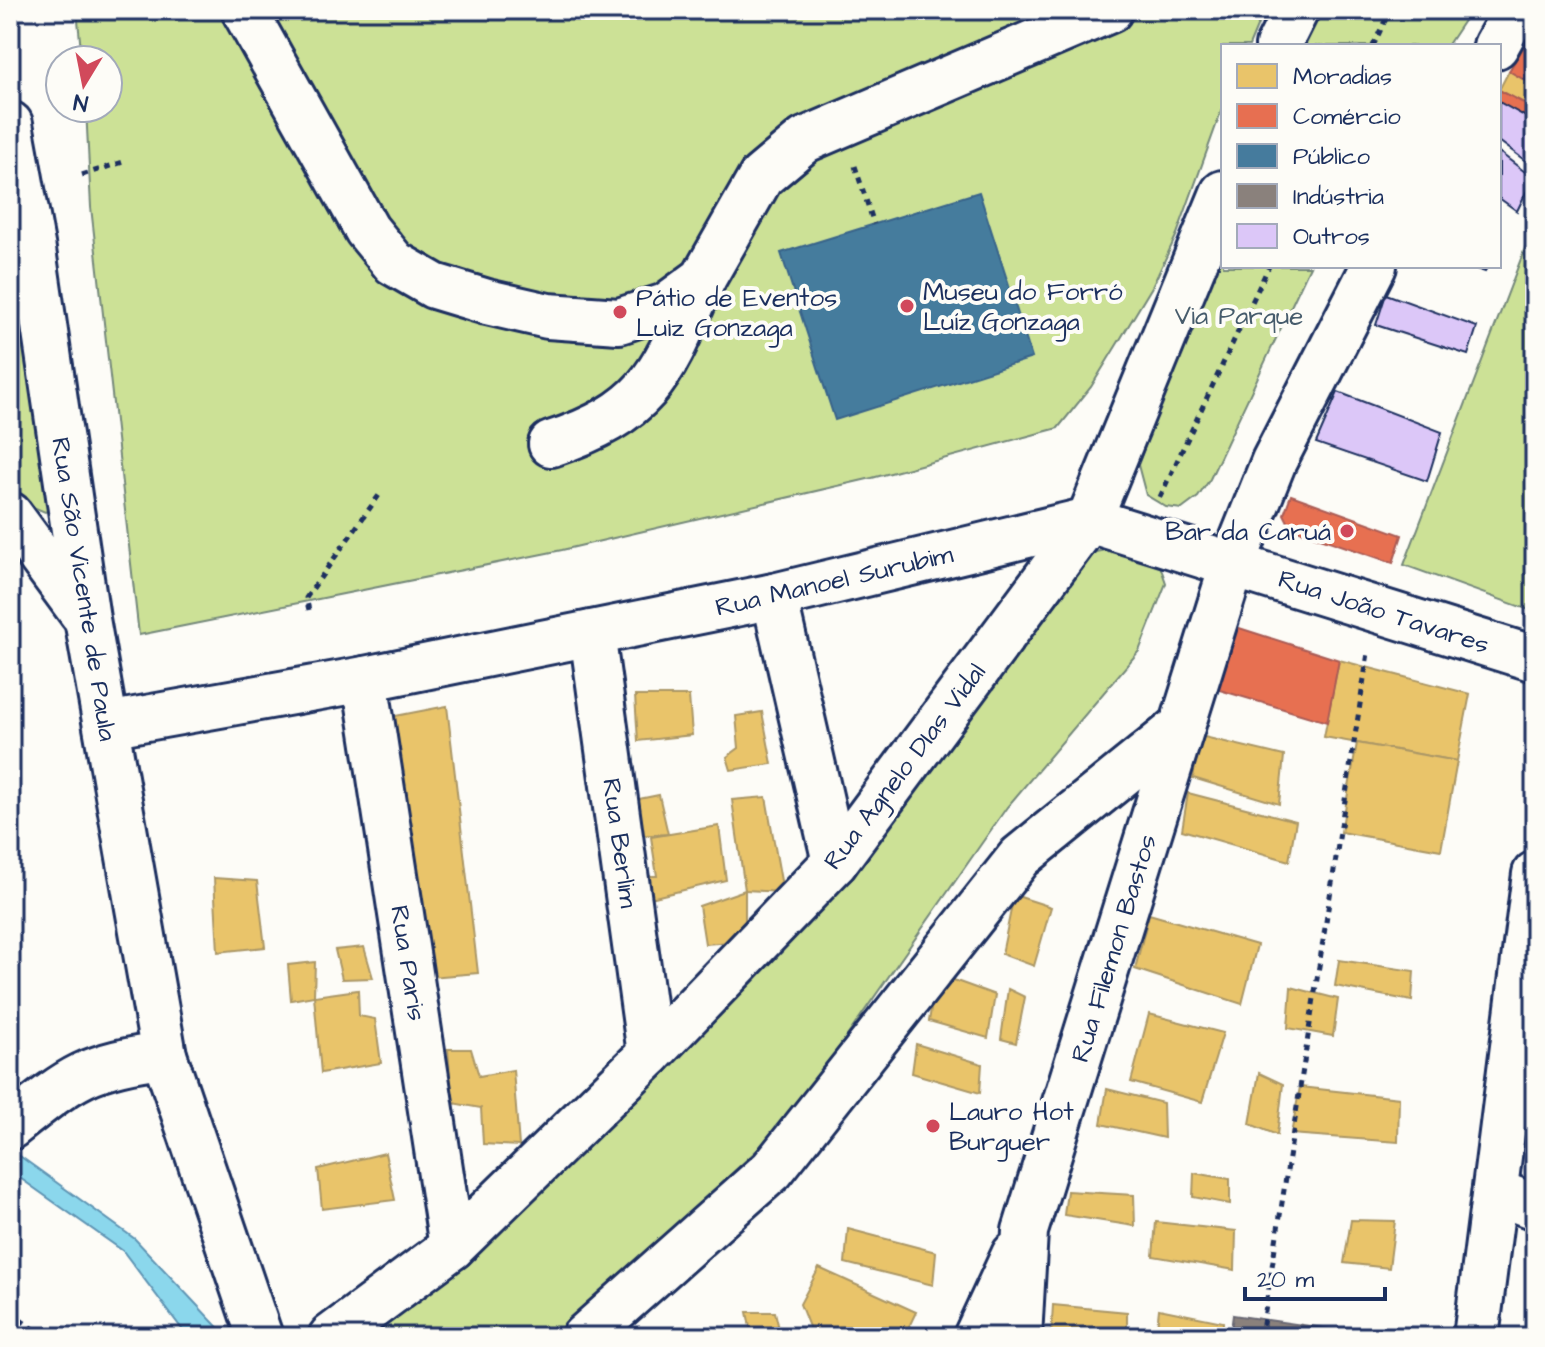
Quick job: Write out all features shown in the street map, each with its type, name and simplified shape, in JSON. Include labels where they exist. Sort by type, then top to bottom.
[{"type":"street","points":[[244,10],[367,230],[394,263],[434,286],[487,302],[548,316],[619,321],[666,306],[703,279]]},
{"type":"street","points":[[551,444],[587,432],[639,398],[664,369],[703,279],[761,177],[805,140],[1110,10]]},
{"type":"street","points":[[1277,10],[1281,22],[1278,44]]},
{"type":"street","points":[[1279,44],[1296,10]]},
{"type":"street","points":[[1497,44],[1516,10]]},
{"type":"street","name":"Rua São Vicente de Paula","points":[[10,124],[15,199],[33,250],[87,619],[164,1055],[260,1337]]},
{"type":"street","name":"Rua Agnelo DIas Vidal","points":[[331,1337],[452,1247],[650,1054],[835,862],[1089,520],[1221,198]]},
{"type":"street","points":[[1089,520],[1233,563],[1274,461],[1373,268]]},
{"type":"street","name":"Rua Manoel Surubim","points":[[107,725],[365,679],[774,596],[1089,520]]},
{"type":"street","points":[[17,537],[87,619]]},
{"type":"street","name":"Rua João Tavares","points":[[1233,563],[1535,659]]},
{"type":"street","name":"Rua Filemon Bastos","points":[[1019,1337],[1025,1231],[1233,563]]},
{"type":"street","points":[[774,596],[835,862]]},
{"type":"street","name":"Rua Berlim","points":[[592,633],[650,1054]]},
{"type":"street","name":"Rua Paris","points":[[365,679],[452,1247]]},
{"type":"street","points":[[584,1337],[772,1170],[1020,857],[1182,726]]},
{"type":"street","points":[[1476,1337],[1516,1200],[1535,874]]},
{"type":"street","points":[[10,1127],[56,1089],[97,1067],[164,1055]]},
{"type":"street","points":[[976,1337],[1025,1231]]},
{"type":"path","points":[[1374,44],[1390,10]]},
{"type":"path","points":[[851,156],[874,224]]},
{"type":"path","points":[[82,175],[123,162]]},
{"type":"path","points":[[1159,500],[1268,268]]},
{"type":"path","points":[[309,610],[306,598],[382,491]]},
{"type":"path","points":[[1261,1337],[1375,608]]},
{"type":"path","points":[[10,1313],[46,1337]]},
{"type":"green space","name":"Pátio de Eventos Luiz Gonzaga","points":[[77,10],[1264,10],[1250,44],[1221,44],[1221,112],[1177,234],[1153,285],[1091,387],[1058,428],[872,478],[562,550],[139,635],[91,207],[87,124],[124,124],[124,44],[80,44]]},
{"type":"green space","points":[[1320,10],[1471,10],[1448,44],[1304,44]]},
{"type":"green space","points":[[1535,222],[1535,612],[1404,565]]},
{"type":"green space","points":[[10,240],[56,507],[45,512],[33,507],[10,482]]},
{"type":"green space","name":"Via Parque","points":[[1221,241],[1221,268],[1309,268],[1210,479],[1198,497],[1182,509],[1166,507],[1146,495],[1138,465]]},
{"type":"green space","points":[[1119,547],[1158,560],[1166,583],[1139,651],[1007,807],[787,1122],[556,1337],[351,1337],[456,1266],[1091,553]]},
{"type":"water","points":[[10,1149],[135,1239],[227,1337],[188,1337],[123,1251],[10,1171]]},
{"type":"building: Moradias","points":[[1509,71],[1535,86],[1535,109],[1501,91]]},
{"type":"building: Moradias","points":[[1339,660],[1470,694],[1457,761],[1324,737]]},
{"type":"building: Moradias","points":[[635,696],[689,696],[692,735],[638,741]]},
{"type":"building: Moradias","points":[[447,706],[478,973],[430,977],[390,717]]},
{"type":"building: Moradias","points":[[762,712],[772,764],[731,770],[727,757],[739,748],[736,716]]},
{"type":"building: Moradias","points":[[1200,736],[1284,756],[1279,804],[1193,778]]},
{"type":"building: Moradias","points":[[1357,743],[1457,761],[1441,850],[1341,832]]},
{"type":"building: Moradias","points":[[1188,793],[1296,821],[1289,861],[1182,830]]},
{"type":"building: Moradias","points":[[659,795],[668,834],[634,836],[624,802]]},
{"type":"building: Moradias","points":[[766,797],[783,892],[745,890],[732,800]]},
{"type":"building: Moradias","points":[[719,826],[726,880],[646,899],[644,876],[657,876],[651,837]]},
{"type":"building: Moradias","points":[[214,878],[257,881],[265,947],[218,952]]},
{"type":"building: Moradias","points":[[745,890],[745,941],[705,944],[699,906]]},
{"type":"building: Moradias","points":[[1014,895],[1051,907],[1034,966],[1002,954]]},
{"type":"building: Moradias","points":[[1149,914],[1257,945],[1242,1004],[1135,969]]},
{"type":"building: Moradias","points":[[364,947],[373,978],[342,979],[335,950]]},
{"type":"building: Moradias","points":[[1339,960],[1414,971],[1412,1001],[1335,986]]},
{"type":"building: Moradias","points":[[315,962],[314,996],[291,1000],[288,965]]},
{"type":"building: Moradias","points":[[937,974],[995,995],[988,1038],[929,1021]]},
{"type":"building: Moradias","points":[[1291,987],[1338,999],[1333,1036],[1288,1028]]},
{"type":"building: Moradias","points":[[1008,989],[1025,997],[1016,1043],[1001,1039]]},
{"type":"building: Moradias","points":[[358,990],[359,1016],[375,1019],[381,1063],[321,1073],[314,996]]},
{"type":"building: Moradias","points":[[1149,1014],[1223,1033],[1202,1102],[1131,1082]]},
{"type":"building: Moradias","points":[[916,1044],[982,1064],[980,1093],[912,1073]]},
{"type":"building: Moradias","points":[[448,1049],[471,1049],[479,1076],[513,1070],[519,1146],[483,1144],[481,1108],[452,1103]]},
{"type":"building: Moradias","points":[[1259,1073],[1283,1084],[1277,1135],[1250,1124]]},
{"type":"building: Moradias","points":[[1300,1087],[1399,1098],[1398,1142],[1291,1134]]},
{"type":"building: Moradias","points":[[1107,1089],[1163,1103],[1164,1138],[1101,1124]]},
{"type":"building: Moradias","points":[[385,1153],[395,1200],[322,1209],[318,1169]]},
{"type":"building: Moradias","points":[[1194,1173],[1230,1179],[1230,1204],[1193,1197]]},
{"type":"building: Moradias","points":[[1067,1191],[1134,1195],[1135,1226],[1064,1215]]},
{"type":"building: Moradias","points":[[1351,1220],[1395,1221],[1389,1268],[1344,1263]]},
{"type":"building: Moradias","points":[[1156,1222],[1236,1231],[1235,1270],[1153,1256]]},
{"type":"building: Moradias","points":[[848,1229],[936,1252],[933,1285],[845,1263]]},
{"type":"building: Moradias","points":[[819,1268],[916,1312],[904,1337],[813,1337],[800,1304]]},
{"type":"building: Moradias","points":[[1535,1289],[1535,1337],[1526,1337]]},
{"type":"building: Moradias","points":[[1053,1305],[1127,1312],[1127,1337],[1051,1337]]},
{"type":"building: Moradias","points":[[1159,1309],[1223,1322],[1222,1337],[1156,1337]]},
{"type":"building: Moradias","points":[[747,1312],[775,1312],[781,1337],[752,1337]]},
{"type":"building: Comércio","points":[[1535,35],[1535,55],[1523,48]]},
{"type":"building: Comércio","points":[[1523,48],[1535,55],[1535,86],[1509,71]]},
{"type":"building: Comércio","points":[[1501,91],[1535,109],[1535,122],[1501,103]]},
{"type":"building: Comércio","name":"Bar da Caruá","points":[[1291,495],[1402,535],[1393,563],[1291,528],[1284,514]]},
{"type":"building: Comércio","points":[[1236,627],[1339,660],[1327,722],[1213,688]]},
{"type":"building: Público","name":"Museu do Forró Luíz Gonzaga","points":[[979,192],[1032,358],[835,420],[781,253]]},
{"type":"building: Indústria","points":[[1233,1315],[1385,1337],[1230,1337]]},
{"type":"building: Outros","points":[[1501,103],[1535,122],[1535,168],[1501,142]]},
{"type":"building: Outros","points":[[1501,154],[1533,178],[1517,211],[1501,199]]},
{"type":"building: Outros","points":[[1386,294],[1477,327],[1468,355],[1376,325]]},
{"type":"building: Outros","points":[[1338,392],[1442,432],[1427,481],[1316,443]]},
{"type":"place","name":"Museu do Forró Luíz Gonzaga","points":[[907,306]]},
{"type":"place","name":"Pátio de Eventos Luiz Gonzaga","points":[[620,312]]},
{"type":"place","name":"Bar da Caruá","points":[[1347,531]]},
{"type":"place","name":"Lauro Hot Burguer","points":[[933,1126]]}]
